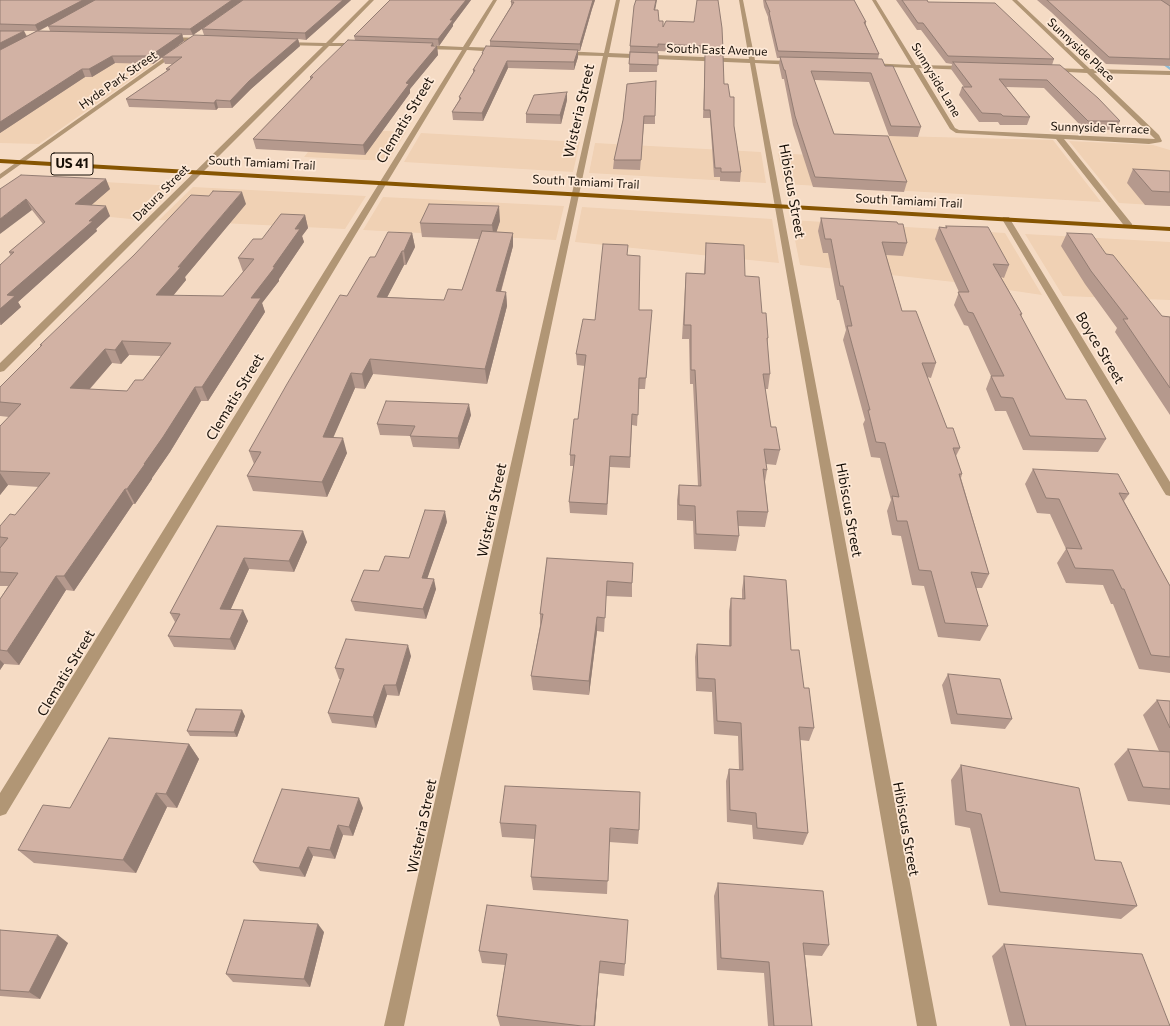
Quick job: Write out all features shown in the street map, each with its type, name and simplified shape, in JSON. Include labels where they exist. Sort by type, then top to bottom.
[{"type":"main road","name":"South Tamiami Trail","points":[[0,161],[199,171],[1170,228]]},
{"type":"street","name":"Datura Street","points":[[0,369],[372,0]]},
{"type":"street","name":"Clematis Street","points":[[0,808],[495,0]]},
{"type":"street","name":"Wisteria Street","points":[[394,1026],[618,0]]},
{"type":"street","name":"Hibiscus Street","points":[[742,0],[927,1026]]},
{"type":"street","name":"Sunnyside Lane","points":[[874,0],[953,129],[958,132],[1002,135]]},
{"type":"street","name":"Sunnyside Place","points":[[1014,0],[1134,114]]},
{"type":"street","name":"Hyde Park Street","points":[[0,177],[200,35]]},
{"type":"street","points":[[158,38],[210,40]]},
{"type":"street","points":[[273,42],[366,46]]},
{"type":"street","points":[[411,47],[504,51]]},
{"type":"street","name":"South East Avenue","points":[[560,53],[799,63]]},
{"type":"street","points":[[861,65],[970,68]]},
{"type":"street","points":[[1041,70],[1170,73]]},
{"type":"street","name":"Sunnyside Terrace","points":[[1002,135],[1149,142],[1159,141],[1157,136],[1134,114]]},
{"type":"street","points":[[1059,138],[1129,226]]},
{"type":"street","name":"Boyce Street","points":[[1006,219],[1170,492]]},
{"type":"shaded area","points":[[186,41],[39,144],[0,143],[0,59]]},
{"type":"shaded area","points":[[327,128],[406,132],[388,161],[304,157]]},
{"type":"shaded area","points":[[421,133],[580,142],[573,172],[404,162]]},
{"type":"shaded area","points":[[856,135],[1053,140],[1101,202],[784,184],[778,153],[855,158]]},
{"type":"shaded area","points":[[1069,141],[1153,145],[1170,150],[1170,206],[1119,203]]},
{"type":"shaded area","points":[[595,143],[761,152],[766,183],[589,173]]},
{"type":"shaded area","points":[[86,181],[176,186],[141,220],[49,211]]},
{"type":"shaded area","points":[[193,187],[366,196],[345,229],[159,220]]},
{"type":"shaded area","points":[[383,197],[564,206],[556,240],[363,230]]},
{"type":"shaded area","points":[[582,207],[772,219],[779,263],[575,242]]},
{"type":"shaded area","points":[[791,220],[1005,233],[1042,295],[954,282],[800,265]]},
{"type":"shaded area","points":[[1025,234],[1170,242],[1170,300],[1063,296]]},
{"type":"building","points":[[0,0],[83,0],[35,25],[0,24]]},
{"type":"building","points":[[95,0],[232,0],[190,29],[48,26]]},
{"type":"building","points":[[243,0],[343,0],[305,33],[202,29]]},
{"type":"building","points":[[390,0],[466,0],[450,20],[453,20],[438,39],[354,36]]},
{"type":"building","points":[[512,0],[593,0],[580,44],[490,41],[514,2],[511,2]]},
{"type":"building","points":[[636,0],[656,0],[654,10],[658,10],[659,21],[663,21],[663,27],[666,21],[694,22],[697,0],[718,0],[723,50],[705,49],[705,46],[658,44],[658,47],[630,46],[634,6]]},
{"type":"building","points":[[765,0],[854,0],[866,22],[864,22],[879,54],[778,51],[770,12]]},
{"type":"building","points":[[902,0],[995,3],[1054,59],[948,56],[923,23],[918,23]]},
{"type":"building","points":[[1047,0],[1161,0],[1170,6],[1170,59],[1109,57]]},
{"type":"building","points":[[0,31],[24,31],[0,43]]},
{"type":"building","points":[[37,31],[182,34],[150,56],[112,56],[89,69],[82,69],[0,122],[0,50]]},
{"type":"building","points":[[194,35],[298,39],[249,81],[230,101],[216,100],[214,103],[126,99],[170,69],[166,69],[182,57],[162,57]]},
{"type":"building","points":[[348,40],[433,43],[431,46],[437,46],[406,83],[409,84],[363,145],[253,139],[313,77],[310,77]]},
{"type":"building","points":[[486,46],[578,50],[574,62],[507,61],[482,113],[452,112],[461,98],[459,97],[475,70],[473,70]]},
{"type":"building","points":[[630,52],[658,53],[658,65],[629,64]]},
{"type":"building","points":[[705,54],[723,55],[724,84],[728,84],[730,97],[734,97],[734,126],[741,172],[721,172],[721,168],[715,168],[710,110],[704,110]]},
{"type":"building","points":[[780,57],[882,59],[885,66],[893,66],[921,127],[891,126],[871,73],[811,71],[834,134],[888,136],[907,182],[815,177],[795,116],[785,70]]},
{"type":"building","points":[[953,62],[1060,65],[1098,98],[1120,121],[1088,121],[1047,80],[999,79],[1030,117],[1003,116],[1001,114],[982,113],[962,87],[972,87]]},
{"type":"building","points":[[656,81],[655,116],[644,116],[641,160],[614,160],[623,120],[627,84]]},
{"type":"building","points":[[567,92],[560,115],[526,114],[534,95]]},
{"type":"building","points":[[1133,169],[1170,171],[1170,192],[1152,191]]},
{"type":"building","points":[[21,175],[106,179],[75,204],[106,206],[89,221],[93,221],[7,295],[15,296],[0,309],[0,265],[14,252],[9,252],[45,222],[26,199],[0,219],[0,189]]},
{"type":"building","points":[[213,191],[242,192],[178,267],[181,267],[156,295],[223,296],[254,259],[238,258],[253,239],[262,239],[281,214],[305,215],[295,229],[300,229],[273,267],[275,267],[251,298],[261,298],[202,387],[195,387],[145,464],[127,489],[125,489],[64,576],[56,576],[7,651],[0,650],[0,599],[18,573],[0,572],[0,548],[8,538],[0,537],[0,526],[10,514],[15,515],[50,473],[0,471],[0,426],[21,404],[0,402],[0,387],[42,345],[40,345],[134,255],[191,195],[209,196]],"holes":[[[122,341],[171,343],[143,380],[135,380],[127,391],[70,388],[105,349],[115,350]]]},
{"type":"building","points":[[429,204],[499,206],[492,225],[420,223]]},
{"type":"building","points":[[821,218],[897,222],[898,224],[903,224],[907,243],[882,242],[902,311],[916,311],[936,363],[922,363],[947,428],[953,428],[960,448],[953,448],[962,474],[959,474],[989,574],[971,572],[988,626],[945,623],[931,571],[919,570],[907,521],[897,521],[892,496],[899,497],[885,443],[876,442],[868,410],[870,410],[847,326],[852,326],[843,286],[840,286],[831,239],[825,239]]},
{"type":"building","points":[[946,226],[988,227],[1009,265],[993,264],[1022,314],[1020,314],[1066,399],[1086,400],[1106,439],[1030,436],[1013,398],[1001,397],[991,376],[1004,376],[973,313],[968,312],[958,292],[969,292],[939,227],[947,228]]},
{"type":"building","points":[[482,231],[513,233],[496,291],[506,292],[485,369],[370,359],[362,374],[351,373],[323,437],[343,438],[322,482],[247,476],[261,452],[249,451],[287,384],[340,295],[347,296],[370,257],[375,257],[388,232],[412,233],[404,251],[402,251],[377,297],[444,300],[448,289],[462,290]]},
{"type":"building","points":[[1067,233],[1092,234],[1106,254],[1113,255],[1162,316],[1170,317],[1170,388],[1123,319],[1128,319],[1091,271]]},
{"type":"building","points":[[706,243],[744,245],[745,276],[759,277],[762,313],[766,313],[770,374],[763,374],[771,427],[776,427],[780,450],[764,449],[767,470],[763,469],[768,512],[737,511],[739,536],[696,534],[695,506],[679,505],[679,485],[701,486],[695,370],[691,370],[691,325],[684,325],[686,273],[705,274]]},
{"type":"building","points":[[603,244],[628,245],[627,255],[640,256],[639,310],[652,310],[646,378],[639,378],[638,415],[632,414],[630,457],[610,456],[607,504],[569,502],[575,455],[570,455],[574,419],[578,419],[586,355],[576,354],[583,319],[595,320]]},
{"type":"building","points":[[386,401],[469,404],[458,438],[410,436],[415,426],[377,424]]},
{"type":"building","points":[[1033,469],[1118,474],[1129,494],[1119,493],[1170,586],[1170,657],[1151,655],[1124,589],[1122,589],[1113,570],[1075,568],[1066,548],[1082,549],[1059,499],[1046,498]]},
{"type":"building","points":[[425,510],[445,511],[422,578],[434,579],[423,609],[351,601],[364,570],[379,571],[385,556],[409,558]]},
{"type":"building","points":[[217,526],[303,531],[289,561],[244,558],[220,609],[243,610],[230,639],[168,636],[180,614],[170,613]]},
{"type":"building","points":[[547,558],[633,563],[632,583],[607,581],[605,618],[597,617],[589,681],[531,676],[543,614],[540,614]]},
{"type":"building","points":[[744,576],[786,580],[791,650],[799,650],[804,688],[809,688],[814,728],[799,727],[808,833],[757,828],[756,813],[730,810],[729,769],[743,770],[741,723],[717,721],[715,679],[698,678],[697,644],[731,646],[731,598],[745,599]]},
{"type":"building","points":[[346,639],[408,645],[396,685],[384,685],[373,717],[328,713],[344,669],[335,668]]},
{"type":"building","points":[[948,674],[1000,679],[1012,719],[957,714]]},
{"type":"building","points":[[1157,700],[1170,701],[1170,728]]},
{"type":"building","points":[[196,709],[242,710],[234,732],[187,731]]},
{"type":"building","points":[[109,738],[189,744],[166,794],[156,793],[123,860],[18,850],[43,805],[70,808]]},
{"type":"building","points":[[1128,749],[1170,752],[1170,789],[1143,787]]},
{"type":"building","points":[[961,765],[1079,788],[1095,860],[1121,862],[1137,906],[1000,892],[981,814],[966,811]]},
{"type":"building","points":[[505,786],[640,792],[639,830],[610,828],[608,881],[531,877],[536,825],[500,823]]},
{"type":"building","points":[[282,789],[359,798],[349,827],[338,825],[330,850],[308,847],[299,868],[253,862]]},
{"type":"building","points":[[718,883],[823,891],[829,945],[803,943],[812,1026],[774,1026],[769,962],[721,958]]},
{"type":"building","points":[[487,905],[628,920],[625,964],[600,961],[594,1026],[582,1026],[497,1016],[507,954],[479,951]]},
{"type":"building","points":[[244,920],[318,924],[304,979],[226,974]]},
{"type":"building","points":[[0,930],[58,935],[29,992],[0,990]]},
{"type":"building","points":[[1004,944],[1142,954],[1170,1026],[1026,1026]]},
{"type":"waterway","points":[[1159,60],[1170,69]]}]
